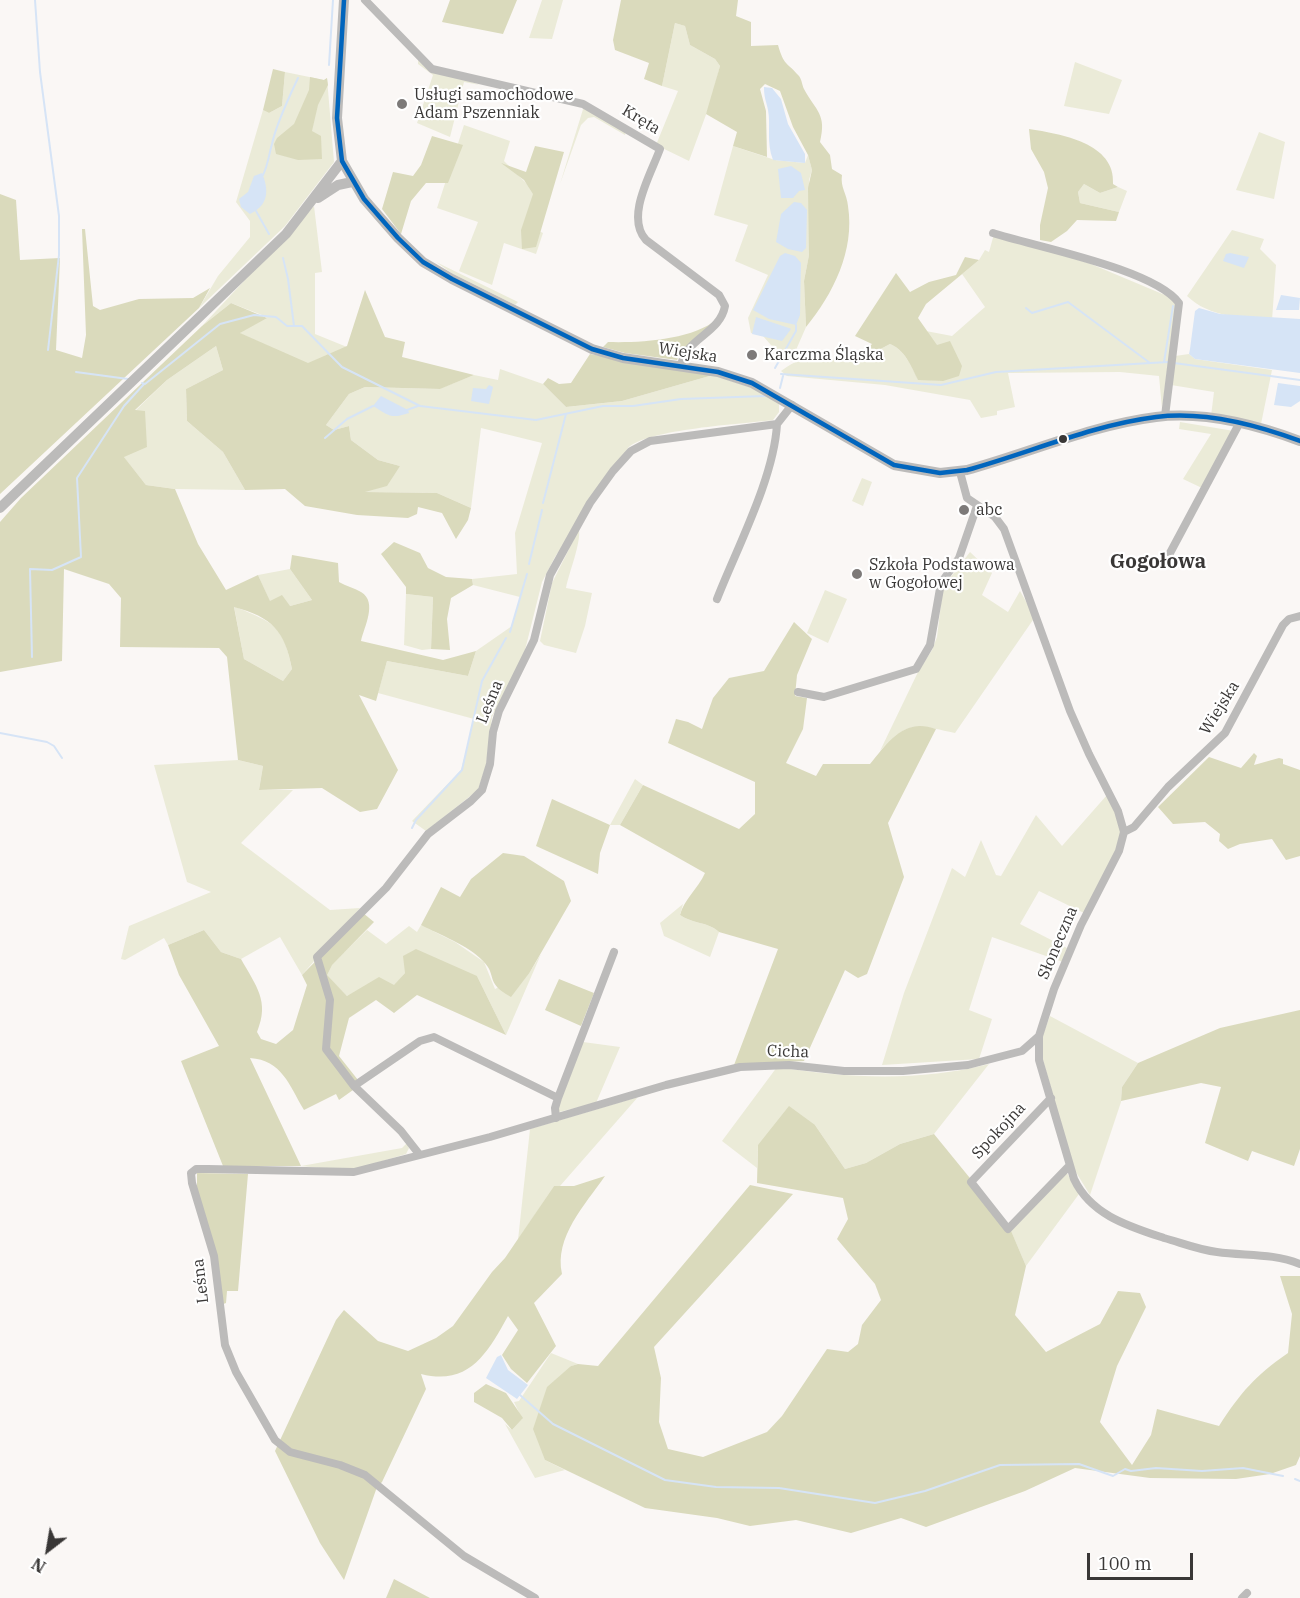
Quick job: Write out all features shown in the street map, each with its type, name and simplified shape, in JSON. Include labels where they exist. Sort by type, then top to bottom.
[{"type":"street","name":"Wiejska","points":[[344,0],[337,118],[342,161],[352,182],[398,238],[436,270],[592,349],[623,358],[681,366],[738,378],[792,405],[864,450],[894,465],[933,473],[960,472],[1128,422],[1164,416],[1197,417],[1239,424],[1300,441]]},
{"type":"street","name":"Kręta","points":[[364,0],[432,69],[584,104],[660,149],[638,211],[640,232],[646,240],[719,295],[725,306],[715,326],[685,352],[681,366]]},
{"type":"street","points":[[0,508],[286,234],[315,200],[342,161]]},
{"type":"street","points":[[315,200],[338,185],[352,182]]},
{"type":"street","points":[[993,233],[1079,255],[1137,276],[1173,295],[1179,303],[1164,416]]},
{"type":"street","points":[[717,599],[764,479],[776,443],[777,424],[792,405]]},
{"type":"street","name":"Leśna","points":[[354,1086],[326,1049],[330,1000],[317,957],[386,888],[428,834],[482,790],[490,764],[493,732],[499,711],[534,640],[546,586],[590,503],[613,471],[638,445],[777,424]]},
{"type":"street","points":[[1170,553],[1239,424]]},
{"type":"street","points":[[960,472],[964,495],[996,517],[1004,528],[1071,711],[1089,754],[1118,811],[1124,832]]},
{"type":"street","points":[[798,692],[824,697],[916,669],[930,645],[940,583],[959,558],[977,506]]},
{"type":"street","name":"Wiejska","points":[[1124,832],[1132,829],[1168,787],[1222,737],[1282,625],[1289,619],[1300,615]]},
{"type":"street","name":"Słoneczna","points":[[1124,832],[1119,851],[1073,943],[1039,1036],[1038,1058],[1069,1166],[1076,1183],[1087,1199],[1122,1224],[1202,1250],[1275,1257],[1300,1264]]},
{"type":"street","points":[[556,1118],[555,1108],[558,1098],[614,952]]},
{"type":"street","name":"Cicha","points":[[556,1118],[666,1085],[740,1067],[789,1065],[844,1071],[903,1071],[968,1065],[1022,1051],[1039,1036]]},
{"type":"street","points":[[419,1154],[401,1131],[354,1086],[420,1041],[434,1037],[558,1098]]},
{"type":"street","points":[[1022,1051],[1038,1058]]},
{"type":"street","name":"Spokojna","points":[[1051,1098],[971,1182],[1008,1229],[1069,1166]]},
{"type":"street","name":"Leśna","points":[[535,1598],[464,1556],[365,1475],[280,1447],[258,1414],[225,1345],[214,1256],[196,1199],[192,1173],[196,1169],[354,1172],[556,1118]]},
{"type":"green space","points":[[450,0],[517,0],[503,34],[442,22]]},
{"type":"green space","points":[[542,0],[563,0],[552,39],[529,38]]},
{"type":"green space","points":[[621,0],[738,0],[736,16],[751,22],[751,46],[778,45],[784,60],[800,78],[821,119],[820,142],[830,155],[832,169],[842,175],[849,223],[845,255],[840,271],[825,300],[806,327],[804,281],[809,255],[808,188],[812,170],[808,155],[793,127],[780,91],[765,84],[760,89],[766,111],[767,157],[733,146],[737,132],[706,114],[720,66],[715,59],[690,45],[685,26],[675,23],[662,86],[644,79],[649,63],[615,50],[613,40]]},
{"type":"green space","points":[[675,23],[685,26],[690,45],[715,59],[720,66],[711,101],[689,161],[656,145],[678,91],[662,86]]},
{"type":"green space","points":[[418,60],[424,66],[480,85],[464,82],[450,137],[417,123],[433,75],[418,64]]},
{"type":"green space","points":[[1075,62],[1122,80],[1109,114],[1064,106]]},
{"type":"green space","points":[[273,69],[285,72],[282,106],[269,113],[263,110]]},
{"type":"green space","points":[[285,72],[324,80],[327,78],[334,162],[285,226],[199,308],[218,276],[250,237],[250,221],[236,202],[263,110],[269,113],[282,106]]},
{"type":"green space","points":[[310,77],[324,80],[327,78],[328,85],[318,105],[312,131],[321,136],[322,159],[298,160],[276,154],[274,144],[277,138],[294,124],[309,90]]},
{"type":"green space","points":[[584,106],[626,131],[625,135],[594,117],[588,118],[581,125],[560,184]]},
{"type":"green space","points":[[464,125],[510,141],[504,161],[536,193],[527,225],[543,233],[536,254],[504,243],[492,285],[459,271],[478,222],[437,208]]},
{"type":"green space","points":[[1029,129],[1056,134],[1084,143],[1106,159],[1112,170],[1113,184],[1118,187],[1100,193],[1084,184],[1078,192],[1080,203],[1119,212],[1116,221],[1077,220],[1067,231],[1051,242],[1040,240],[1040,225],[1048,188],[1044,172],[1031,149]]},
{"type":"green space","points":[[1259,132],[1285,142],[1274,199],[1236,190]]},
{"type":"green space","points":[[432,136],[463,145],[448,183],[426,183],[411,201],[401,234],[382,209],[393,172],[413,176],[421,165]]},
{"type":"green space","points":[[535,146],[564,152],[536,247],[522,249],[521,230],[533,194],[524,180],[501,163],[526,172]]},
{"type":"green space","points":[[733,146],[775,160],[805,163],[808,155],[812,170],[809,180],[809,255],[804,281],[806,327],[796,350],[785,361],[763,336],[751,333],[748,318],[768,275],[735,261],[748,225],[714,215]]},
{"type":"green space","points":[[1084,184],[1100,193],[1118,187],[1127,191],[1119,212],[1080,203],[1078,192]]},
{"type":"green space","points":[[0,194],[16,200],[20,260],[60,258],[56,350],[82,358],[86,335],[82,229],[85,229],[93,306],[100,310],[139,299],[193,298],[210,288],[199,308],[0,494]]},
{"type":"green space","points":[[314,206],[322,272],[315,273],[315,334],[347,347],[308,364],[239,333],[267,317],[231,303],[202,326]]},
{"type":"green space","points":[[1232,230],[1264,239],[1260,249],[1276,265],[1272,320],[1238,317],[1216,312],[1206,309],[1187,296]]},
{"type":"green space","points":[[994,234],[1091,264],[1172,298],[1176,304],[1162,409],[1159,376],[1120,372],[1008,373],[1015,407],[997,411],[997,415],[981,418],[970,400],[885,385],[787,376],[781,371],[807,358],[844,359],[861,354],[871,354],[890,344],[904,354],[918,379],[943,381],[937,346],[926,331],[952,336],[985,307],[962,274],[979,260],[985,250],[989,252]]},
{"type":"green space","points":[[965,257],[979,260],[926,304],[918,318],[937,345],[950,341],[962,366],[959,376],[943,381],[918,380],[900,350],[890,344],[871,354],[865,352],[872,344],[855,336],[896,273],[910,292],[929,282],[956,275]]},
{"type":"green space","points":[[436,262],[518,302],[515,305],[453,274]]},
{"type":"green space","points":[[365,290],[385,337],[405,342],[402,357],[474,375],[440,389],[365,387],[349,394],[326,425],[334,430],[349,426],[351,440],[378,460],[400,466],[387,486],[365,492],[437,493],[471,508],[468,520],[456,539],[442,513],[418,507],[417,514],[408,518],[357,515],[305,506],[285,489],[245,490],[223,452],[187,421],[186,389],[223,370],[216,346],[167,380],[135,410],[145,411],[147,447],[124,457],[146,485],[175,489],[198,544],[226,590],[258,575],[270,601],[282,595],[290,606],[312,600],[290,569],[292,555],[338,563],[339,582],[361,592],[369,602],[361,641],[443,660],[476,651],[468,676],[387,661],[376,701],[359,695],[398,770],[377,809],[360,812],[322,788],[259,790],[263,766],[238,760],[227,657],[219,648],[120,647],[121,598],[109,584],[64,569],[62,661],[0,672],[0,522],[21,498],[202,326],[231,303],[267,318],[240,333],[308,363],[347,346]],"holes":[[[234,607],[267,621],[281,635],[292,669],[283,681],[244,659]]]},
{"type":"green space","points":[[717,319],[684,349],[677,360],[625,353],[603,347],[608,342],[650,341],[680,336],[694,332]]},
{"type":"green space","points":[[216,346],[223,370],[186,389],[187,421],[223,452],[245,490],[175,489],[146,485],[123,456],[147,446],[135,411],[167,380]]},
{"type":"green space","points":[[590,354],[713,375],[622,401],[566,407],[543,384],[548,378],[559,384],[571,383]]},
{"type":"green space","points":[[1189,354],[1195,359],[1272,370],[1261,424],[1211,416],[1214,392],[1171,385],[1175,356]]},
{"type":"green space","points":[[500,369],[543,384],[566,407],[622,401],[713,375],[761,391],[779,403],[779,412],[773,420],[674,432],[654,436],[628,448],[555,557],[542,582],[523,658],[492,717],[486,765],[478,790],[426,831],[412,821],[461,770],[474,719],[378,693],[387,661],[468,676],[476,651],[512,626],[520,597],[473,585],[472,579],[517,574],[515,533],[542,443],[481,428],[471,508],[437,493],[362,492],[400,466],[378,460],[351,440],[349,426],[334,430],[326,425],[349,394],[365,387],[439,389],[474,375],[498,380]]},
{"type":"green space","points":[[1180,422],[1234,431],[1202,488],[1183,479],[1211,434],[1179,429]]},
{"type":"green space","points":[[862,478],[872,482],[863,506],[852,501]]},
{"type":"green space","points":[[579,529],[577,550],[566,588],[592,593],[576,653],[544,645],[540,641],[552,583]]},
{"type":"green space","points":[[394,542],[420,553],[428,568],[446,577],[472,579],[473,585],[451,598],[447,619],[450,650],[431,649],[433,597],[406,594],[406,587],[381,554]]},
{"type":"green space","points":[[970,552],[992,573],[982,595],[1008,612],[1020,591],[1035,617],[955,733],[914,727],[898,734],[880,751],[937,637],[943,587]]},
{"type":"green space","points":[[290,569],[312,600],[290,606],[270,602],[258,575]]},
{"type":"green space","points":[[825,590],[847,599],[828,643],[807,633]]},
{"type":"green space","points":[[406,594],[433,597],[431,649],[422,650],[404,645]]},
{"type":"green space","points":[[234,606],[268,622],[280,634],[285,642],[292,669],[283,681],[244,659]]},
{"type":"green space","points":[[794,622],[812,639],[797,675],[795,696],[807,698],[803,729],[786,763],[816,776],[823,764],[870,764],[890,740],[906,729],[925,726],[936,729],[888,823],[904,877],[867,974],[858,978],[845,970],[804,1061],[734,1065],[778,949],[719,932],[711,926],[680,915],[705,873],[620,825],[643,785],[739,829],[755,814],[755,782],[668,743],[676,719],[702,729],[713,698],[729,678],[764,671]]},
{"type":"green space","points":[[1254,753],[1257,756],[1254,765],[1279,758],[1283,759],[1283,764],[1300,770],[1300,856],[1286,860],[1272,839],[1240,844],[1228,849],[1219,841],[1220,834],[1205,822],[1173,824],[1158,807],[1209,757],[1241,768]]},
{"type":"green space","points":[[238,760],[263,766],[259,790],[293,790],[241,843],[330,910],[360,908],[302,975],[280,937],[241,959],[221,952],[204,930],[168,945],[164,938],[125,960],[121,959],[129,926],[211,892],[187,882],[154,765]]},
{"type":"green space","points":[[635,779],[643,785],[620,825],[610,825]]},
{"type":"green space","points":[[1107,795],[1120,825],[1120,844],[1112,864],[1084,913],[1039,891],[1020,924],[1067,948],[1063,962],[992,937],[969,1010],[992,1019],[979,1059],[882,1065],[904,993],[952,868],[965,877],[981,840],[996,875],[1001,876],[1036,815],[1062,846]]},
{"type":"green space","points":[[552,799],[610,825],[600,853],[598,874],[536,846]]},
{"type":"green space","points":[[503,853],[524,856],[564,881],[571,901],[530,972],[511,997],[497,987],[487,966],[477,955],[421,925],[441,887],[460,897],[471,879]]},
{"type":"green space","points":[[683,904],[680,915],[711,926],[719,932],[710,957],[664,936],[660,923]]},
{"type":"green space","points":[[363,913],[374,922],[332,965],[327,975],[347,996],[379,977],[394,985],[405,973],[403,956],[416,949],[477,976],[506,1035],[417,995],[394,1013],[376,1000],[349,1018],[339,1056],[358,1080],[353,1090],[339,1100],[336,1094],[304,1110],[289,1083],[277,1069],[270,1063],[250,1058],[301,1166],[223,1166],[181,1061],[219,1046],[179,975],[168,945],[204,930],[221,952],[241,959],[262,1002],[261,1021],[257,1032],[261,1039],[276,1044],[293,1030],[307,985],[302,975]]},
{"type":"green space","points":[[421,925],[455,942],[484,962],[495,989],[530,972],[541,954],[506,1035],[477,976],[405,973],[394,986],[347,996],[326,975],[331,965],[367,930],[386,944],[409,926],[417,932]]},
{"type":"green space","points":[[559,979],[594,993],[581,1026],[545,1010]]},
{"type":"green space","points":[[1300,1010],[1300,1149],[1294,1166],[1252,1151],[1248,1161],[1205,1143],[1221,1087],[1201,1083],[1121,1101],[1122,1087],[1138,1063],[1220,1028]]},
{"type":"green space","points":[[1050,1016],[1138,1063],[1122,1087],[1121,1102],[1090,1195],[1074,1169],[1041,1053],[1042,1037]]},
{"type":"green space","points":[[583,1042],[620,1047],[596,1103],[559,1112],[558,1108]]},
{"type":"green space","points":[[989,1064],[934,1134],[900,1144],[866,1163],[845,1169],[815,1125],[758,1145],[757,1168],[722,1141],[777,1067],[856,1076],[910,1076],[963,1070]]},
{"type":"green space","points":[[638,1097],[560,1186],[554,1186],[518,1240],[530,1129]]},
{"type":"green space","points":[[789,1106],[815,1125],[845,1169],[866,1163],[900,1144],[934,1134],[1009,1226],[1026,1266],[1015,1315],[1046,1352],[1100,1324],[1118,1291],[1140,1293],[1146,1307],[1117,1366],[1100,1422],[1132,1465],[1151,1435],[1157,1409],[1219,1426],[1249,1385],[1288,1353],[1292,1314],[1280,1276],[1300,1276],[1300,1456],[1296,1465],[1270,1474],[1236,1479],[1150,1478],[1075,1468],[1025,1491],[926,1527],[901,1518],[851,1533],[796,1520],[750,1526],[717,1518],[645,1508],[545,1460],[533,1429],[547,1387],[571,1366],[578,1364],[598,1366],[750,1185],[793,1194],[654,1347],[661,1378],[659,1422],[668,1449],[703,1457],[767,1432],[782,1416],[827,1349],[848,1352],[858,1344],[862,1325],[881,1300],[875,1284],[837,1239],[848,1219],[843,1198],[757,1183],[758,1145]]},
{"type":"green space","points":[[407,1143],[409,1148],[406,1154],[359,1168],[340,1170],[301,1166],[402,1148]]},
{"type":"green space","points":[[197,1173],[248,1174],[238,1291],[227,1291],[226,1303],[221,1305],[197,1192]]},
{"type":"green space","points":[[1067,1173],[1079,1194],[1026,1266],[1011,1231]]},
{"type":"green space","points":[[605,1176],[580,1210],[567,1234],[561,1260],[562,1274],[534,1303],[556,1346],[527,1383],[511,1369],[502,1355],[518,1330],[508,1316],[492,1343],[475,1364],[452,1375],[438,1377],[421,1374],[426,1389],[382,1482],[377,1487],[344,1580],[320,1543],[275,1451],[336,1320],[344,1310],[378,1341],[408,1351],[436,1338],[453,1326],[492,1272],[505,1258],[554,1186],[574,1186]]},
{"type":"green space","points":[[551,1353],[578,1364],[571,1366],[545,1460],[565,1470],[535,1478],[505,1424],[512,1430],[522,1419],[514,1402],[519,1401]]},
{"type":"green space","points":[[486,1384],[506,1393],[523,1418],[512,1430],[502,1418],[474,1402],[474,1393]]},
{"type":"green space","points":[[394,1579],[430,1598],[386,1598]]},
{"type":"water","points":[[764,87],[772,88],[781,99],[788,124],[805,154],[805,163],[773,160]]},
{"type":"water","points":[[791,166],[801,173],[805,190],[799,191],[793,198],[781,198],[778,169]]},
{"type":"water","points":[[262,173],[266,185],[266,196],[261,206],[250,214],[241,207],[239,199],[248,192],[254,176]]},
{"type":"water","points":[[794,202],[801,203],[807,210],[806,248],[802,252],[788,249],[776,242],[781,214]]},
{"type":"water","points":[[785,253],[795,256],[801,263],[800,315],[796,325],[769,319],[753,310],[780,256]]},
{"type":"water","points":[[1226,254],[1249,257],[1244,268],[1223,261]]},
{"type":"water","points":[[1281,295],[1300,298],[1299,310],[1276,310]]},
{"type":"water","points":[[1199,308],[1220,314],[1300,319],[1300,373],[1195,359],[1189,354],[1195,311]]},
{"type":"water","points":[[756,317],[791,329],[782,341],[752,334]]},
{"type":"water","points":[[1278,383],[1300,386],[1300,401],[1291,407],[1274,405]]},
{"type":"water","points":[[489,385],[493,387],[489,404],[471,401],[473,388],[486,389]]},
{"type":"water","points":[[381,396],[408,410],[409,413],[390,416],[373,406]]},
{"type":"water","points":[[501,1355],[508,1370],[528,1385],[517,1399],[486,1378],[497,1357]]},
{"type":"waterway","points":[[35,0],[40,72],[59,216],[59,255],[48,350]]},
{"type":"waterway","points":[[329,65],[333,0]]},
{"type":"waterway","points":[[263,175],[274,136],[298,78]]},
{"type":"waterway","points":[[256,211],[269,234]]},
{"type":"waterway","points":[[283,258],[294,326]]},
{"type":"waterway","points":[[1026,308],[1032,313],[1068,302],[1150,363]]},
{"type":"waterway","points":[[1164,362],[1173,306]]},
{"type":"waterway","points":[[142,383],[145,384],[220,324],[254,315],[276,317],[287,326],[302,326],[342,367],[420,406],[536,420],[603,406],[633,406],[681,399],[765,396]]},
{"type":"waterway","points":[[775,368],[796,331],[796,325]]},
{"type":"waterway","points":[[781,374],[941,385],[996,372],[1168,362]]},
{"type":"waterway","points":[[1174,363],[1300,380]]},
{"type":"waterway","points":[[76,372],[128,379]]},
{"type":"waterway","points":[[780,388],[783,376]]},
{"type":"waterway","points":[[32,657],[30,569],[52,570],[81,557],[77,478],[124,406],[144,384]]},
{"type":"waterway","points":[[325,438],[347,419],[373,406]]},
{"type":"waterway","points":[[407,410],[418,406]]},
{"type":"waterway","points":[[543,503],[566,414]]},
{"type":"waterway","points":[[529,564],[542,510]]},
{"type":"waterway","points":[[510,632],[527,574]]},
{"type":"waterway","points":[[412,828],[416,820],[462,770],[482,681],[506,638]]},
{"type":"waterway","points":[[0,733],[47,742],[54,746],[62,758]]},
{"type":"waterway","points":[[520,1395],[553,1424],[665,1480],[716,1487],[779,1488],[875,1503],[925,1491],[1000,1465],[1079,1464],[1113,1476],[1125,1469],[1131,1471],[1156,1468],[1202,1471],[1243,1468],[1283,1476]]},
{"type":"waterway","points":[[1295,1479],[1300,1481]]},
{"type":"transit line","points":[[344,0],[337,118],[342,161],[364,199],[398,238],[423,262],[452,279],[592,349],[623,358],[718,372],[752,383],[894,465],[940,473],[967,470],[1108,426],[1156,417],[1192,416],[1230,421],[1300,441]]},
{"type":"place","name":"Usługi samochodowe Adam Pszenniak","points":[[402,104]]},
{"type":"place","name":"Karczma Śląska","points":[[752,355]]},
{"type":"place","name":"abc","points":[[964,510]]},
{"type":"place","name":"Szkoła Podstawowa w Gogołowej","points":[[857,574]]},
{"type":"district","name":"Gogołowa","points":[[1158,562]]}]
